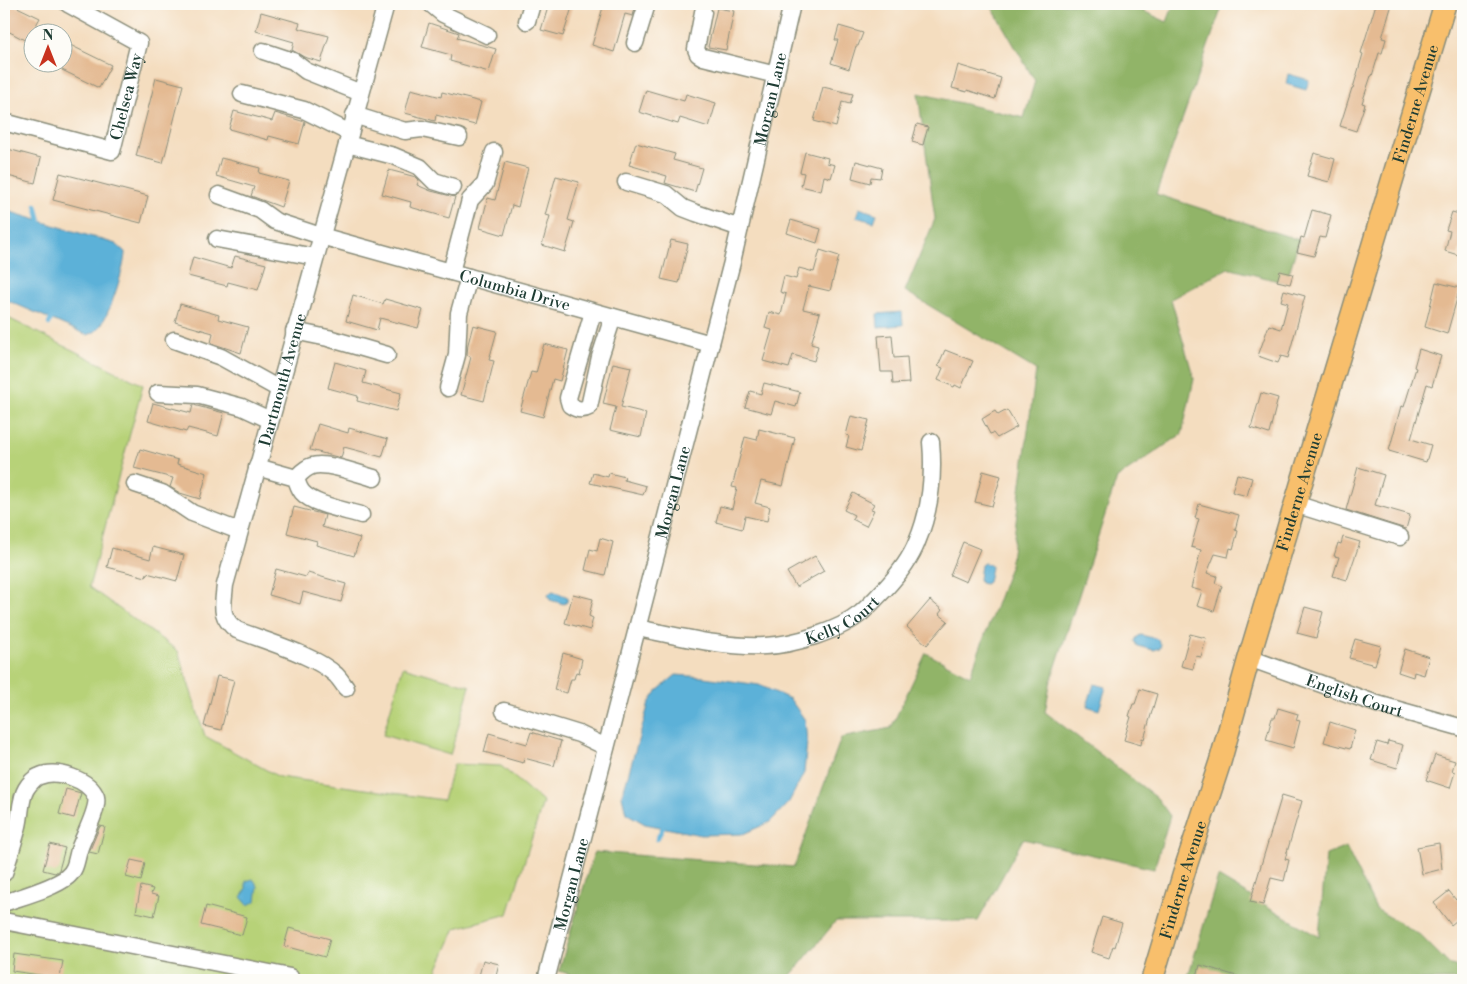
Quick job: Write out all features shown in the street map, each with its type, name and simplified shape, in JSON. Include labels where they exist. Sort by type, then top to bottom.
[{"type":"main road","name":"Finderne Avenue","points":[[1152,980],[1220,762],[1249,658],[1445,4]]},
{"type":"street","name":"Chelsea Way","points":[[4,122],[112,151],[139,43],[68,4]]},
{"type":"street","name":"Dartmouth Avenue","points":[[346,688],[337,676],[324,666],[302,655],[237,630],[225,618],[223,608],[225,585],[386,4]]},
{"type":"street","points":[[432,4],[443,14],[487,35]]},
{"type":"street","points":[[527,21],[532,4]]},
{"type":"street","points":[[635,43],[647,4]]},
{"type":"street","name":"Morgan Lane","points":[[546,980],[711,344],[792,4]]},
{"type":"street","points":[[703,12],[696,49],[698,54],[703,57],[776,75]]},
{"type":"street","points":[[263,51],[293,61],[306,71],[361,92]]},
{"type":"street","points":[[242,94],[304,110],[348,138],[420,167],[434,181],[454,187]]},
{"type":"street","points":[[354,115],[405,131],[422,129],[458,137]]},
{"type":"street","points":[[451,272],[470,200],[485,184],[494,152]]},
{"type":"street","points":[[626,182],[666,194],[683,208],[696,214],[740,228]]},
{"type":"street","name":"Columbia Drive","points":[[219,195],[260,210],[275,221],[321,236],[711,344]]},
{"type":"street","points":[[216,239],[315,257]]},
{"type":"street","points":[[448,388],[457,355],[458,313],[469,277]]},
{"type":"street","points":[[594,312],[568,398],[570,405],[575,409],[583,410],[588,407],[600,357],[613,317]]},
{"type":"street","points":[[294,331],[328,338],[387,356]]},
{"type":"street","points":[[174,340],[221,357],[278,390]]},
{"type":"street","points":[[158,393],[197,394],[242,407],[270,420]]},
{"type":"street","name":"Kelly Court","points":[[637,628],[710,642],[765,646],[789,643],[827,632],[860,614],[893,580],[908,561],[918,542],[929,503],[932,458],[931,442]]},
{"type":"street","points":[[296,478],[313,465],[324,465],[374,478]]},
{"type":"street","points":[[257,467],[296,478]]},
{"type":"street","points":[[296,478],[301,492],[308,497],[361,515]]},
{"type":"street","points":[[135,484],[162,493],[192,513],[240,531]]},
{"type":"street","points":[[1295,504],[1400,537]]},
{"type":"street","name":"English Court","points":[[1249,658],[1377,704],[1463,728]]},
{"type":"street","points":[[504,711],[579,734],[606,747]]},
{"type":"street","points":[[4,873],[26,789],[38,776],[64,774],[80,781],[92,790],[96,798],[94,810],[77,854],[76,867],[67,878],[4,903]]},
{"type":"street","points":[[4,921],[290,977]]},
{"type":"green space","points":[[990,4],[1128,4],[1167,22],[1174,4],[1223,4],[1156,194],[1299,240],[1286,283],[1228,268],[1171,299],[1194,379],[1182,434],[1117,478],[1050,684],[1045,712],[1157,798],[1170,816],[1154,869],[1023,839],[978,921],[836,921],[787,980],[588,980],[559,971],[594,852],[794,867],[841,738],[891,728],[926,653],[970,676],[1010,567],[1036,370],[905,291],[935,219],[918,93],[1024,118],[1035,81]]},
{"type":"green space","points":[[4,316],[143,385],[89,587],[178,651],[205,736],[279,777],[443,800],[454,764],[501,766],[543,802],[508,914],[456,928],[433,980],[4,980]]},
{"type":"green space","points":[[403,667],[470,686],[450,755],[383,735]]},
{"type":"green space","points":[[1346,847],[1376,909],[1420,935],[1451,966],[1463,968],[1463,980],[1187,980],[1218,877],[1319,937],[1326,855]]},
{"type":"water","points":[[1288,74],[1309,80],[1306,90],[1286,84]]},
{"type":"water","points":[[859,208],[877,214],[874,222],[856,217]]},
{"type":"water","points":[[4,210],[116,244],[125,252],[116,292],[107,314],[96,331],[87,335],[4,299]]},
{"type":"water","points":[[902,312],[903,325],[878,327],[877,314]]},
{"type":"water","points":[[984,563],[989,564],[991,567],[988,582],[985,584],[980,583],[979,579],[981,565]]},
{"type":"water","points":[[553,591],[568,597],[567,602],[564,604],[550,600],[548,594]]},
{"type":"water","points":[[1141,635],[1157,639],[1161,644],[1160,648],[1154,650],[1138,646],[1135,641]]},
{"type":"water","points":[[676,675],[759,685],[790,699],[805,720],[807,742],[804,773],[789,802],[770,822],[743,834],[701,835],[645,824],[626,813],[622,796],[649,703],[658,690]]},
{"type":"water","points":[[1094,684],[1106,687],[1099,710],[1087,706]]},
{"type":"water","points":[[253,879],[258,886],[256,901],[248,905],[241,897],[246,890],[246,881]]},
{"type":"building","points":[[4,4],[11,4],[40,18],[38,22],[22,22],[22,39],[4,29]]},
{"type":"building","points":[[549,4],[573,4],[563,36],[541,30]]},
{"type":"building","points":[[602,4],[636,4],[633,16],[625,14],[614,52],[592,45],[603,7],[601,7]]},
{"type":"building","points":[[1376,4],[1392,4],[1382,38],[1386,39],[1382,53],[1379,53],[1362,103],[1365,104],[1356,131],[1340,126],[1353,88],[1363,54],[1361,53]]},
{"type":"building","points":[[717,8],[734,11],[726,50],[708,47]]},
{"type":"building","points":[[261,12],[300,23],[298,28],[329,36],[321,62],[304,57],[292,50],[294,42],[256,31]]},
{"type":"building","points":[[429,23],[459,33],[457,38],[496,49],[489,72],[450,61],[451,55],[422,47]]},
{"type":"building","points":[[839,26],[863,33],[858,46],[856,46],[849,69],[831,63],[838,40],[835,40]]},
{"type":"building","points":[[72,46],[111,65],[99,88],[66,72],[72,72]]},
{"type":"building","points":[[958,65],[1001,78],[995,99],[967,90],[967,92],[952,88]]},
{"type":"building","points":[[156,78],[183,85],[163,163],[136,156]]},
{"type":"building","points":[[823,87],[853,94],[850,104],[842,102],[836,127],[814,121]]},
{"type":"building","points":[[411,89],[441,97],[442,92],[481,102],[475,125],[436,115],[435,121],[405,113]]},
{"type":"building","points":[[646,90],[684,101],[686,94],[716,103],[709,127],[680,118],[678,124],[639,112]]},
{"type":"building","points":[[234,111],[272,121],[275,113],[305,122],[299,144],[269,136],[268,140],[229,129]]},
{"type":"building","points":[[917,124],[928,127],[923,145],[912,142]]},
{"type":"building","points":[[636,143],[675,154],[673,160],[702,168],[695,192],[665,183],[667,176],[629,165]]},
{"type":"building","points":[[4,148],[41,158],[35,183],[4,175]]},
{"type":"building","points":[[805,152],[828,158],[827,163],[835,165],[831,178],[824,176],[821,191],[801,186],[804,173],[800,172]]},
{"type":"building","points":[[1314,153],[1335,159],[1329,182],[1307,176]]},
{"type":"building","points":[[221,158],[260,168],[259,173],[289,181],[281,207],[251,196],[254,187],[216,176]]},
{"type":"building","points":[[856,161],[882,168],[880,178],[871,177],[870,183],[852,178]]},
{"type":"building","points":[[505,162],[528,168],[518,207],[512,205],[504,235],[480,228],[488,198],[495,200]]},
{"type":"building","points":[[389,170],[416,177],[419,180],[417,185],[431,191],[455,197],[449,218],[410,207],[411,202],[382,194]]},
{"type":"building","points":[[60,173],[148,196],[141,223],[53,200]]},
{"type":"building","points":[[556,176],[579,182],[568,220],[574,222],[565,252],[542,245],[550,216],[545,215]]},
{"type":"building","points":[[1312,210],[1331,215],[1325,238],[1320,237],[1314,256],[1297,252],[1301,237],[1304,238]]},
{"type":"building","points":[[1452,212],[1463,215],[1463,238],[1458,255],[1445,251],[1450,231],[1446,230]]},
{"type":"building","points":[[791,220],[821,229],[817,243],[787,233]]},
{"type":"building","points":[[671,240],[688,244],[679,283],[661,279]]},
{"type":"building","points":[[820,250],[839,256],[830,291],[809,286],[803,309],[820,313],[811,344],[818,346],[814,361],[793,355],[789,368],[763,361],[772,330],[765,328],[769,312],[781,315],[786,294],[780,292],[784,276],[796,279],[799,268],[814,272]]},
{"type":"building","points":[[235,256],[266,264],[258,290],[228,282],[227,286],[188,276],[193,257],[231,268]]},
{"type":"building","points":[[1280,271],[1293,274],[1290,284],[1277,281]]},
{"type":"building","points":[[1436,282],[1460,288],[1447,334],[1425,327]]},
{"type":"building","points":[[1284,290],[1305,296],[1288,358],[1281,356],[1278,363],[1258,356],[1269,325],[1281,329],[1288,303],[1281,301]]},
{"type":"building","points":[[353,295],[383,304],[385,299],[423,310],[418,328],[380,318],[377,330],[346,321]]},
{"type":"building","points":[[180,304],[219,315],[218,319],[248,327],[241,353],[211,343],[213,333],[175,322]]},
{"type":"building","points":[[473,325],[497,331],[489,360],[494,361],[484,401],[461,395],[471,357],[467,355]]},
{"type":"building","points":[[892,335],[894,358],[907,357],[909,383],[893,384],[892,372],[881,372],[878,336]]},
{"type":"building","points":[[544,344],[568,350],[560,381],[553,379],[543,417],[520,411],[531,372],[536,373]]},
{"type":"building","points":[[1419,349],[1441,356],[1432,386],[1427,384],[1411,439],[1431,445],[1426,462],[1389,451],[1401,406],[1404,407],[1416,368],[1414,367]]},
{"type":"building","points":[[945,350],[973,361],[961,388],[938,380],[943,368],[938,366]]},
{"type":"building","points":[[335,362],[366,371],[363,383],[401,393],[396,411],[357,401],[358,396],[328,388]]},
{"type":"building","points":[[613,363],[631,367],[621,407],[646,413],[641,437],[610,430],[616,407],[603,404]]},
{"type":"building","points":[[764,383],[800,392],[796,407],[775,401],[771,414],[745,407],[750,391],[761,394]]},
{"type":"building","points":[[1261,393],[1278,398],[1269,434],[1251,428]]},
{"type":"building","points":[[153,403],[191,413],[193,405],[224,413],[218,436],[188,428],[186,432],[148,421]]},
{"type":"building","points":[[1007,410],[1017,427],[997,438],[993,433],[990,434],[982,419],[995,411],[998,415]]},
{"type":"building","points":[[851,416],[869,420],[861,451],[846,447],[849,436],[846,435]]},
{"type":"building","points":[[318,424],[348,433],[349,428],[388,439],[382,457],[344,447],[341,458],[310,450]]},
{"type":"building","points":[[759,429],[795,438],[783,486],[761,481],[755,503],[770,507],[767,521],[745,516],[742,529],[716,522],[720,506],[732,509],[737,488],[732,487],[745,437],[757,440]]},
{"type":"building","points":[[140,449],[178,460],[177,464],[207,473],[200,499],[180,493],[170,487],[173,478],[134,468]]},
{"type":"building","points":[[1358,467],[1384,475],[1375,505],[1410,515],[1406,529],[1346,510]]},
{"type":"building","points":[[983,471],[1001,476],[992,506],[975,502]]},
{"type":"building","points":[[593,473],[608,477],[609,473],[625,477],[624,480],[646,486],[643,495],[590,483]]},
{"type":"building","points":[[1237,474],[1252,478],[1247,496],[1232,492]]},
{"type":"building","points":[[853,493],[874,504],[871,509],[874,510],[866,526],[852,519],[854,515],[844,510]]},
{"type":"building","points":[[1199,504],[1239,515],[1235,530],[1238,531],[1233,549],[1230,548],[1228,557],[1215,554],[1207,573],[1217,576],[1215,583],[1222,586],[1214,611],[1197,606],[1202,591],[1191,588],[1201,550],[1191,547],[1199,519],[1195,518]]},
{"type":"building","points":[[294,507],[325,515],[322,527],[360,538],[354,556],[316,545],[317,541],[287,533]]},
{"type":"building","points":[[1343,537],[1360,542],[1347,580],[1333,576],[1339,557],[1334,556],[1338,543],[1341,544]]},
{"type":"building","points":[[600,538],[613,542],[605,575],[585,570],[590,549],[597,551]]},
{"type":"building","points":[[963,542],[980,549],[966,582],[950,575]]},
{"type":"building","points":[[153,547],[184,555],[177,581],[147,573],[146,577],[107,567],[112,548],[150,559]]},
{"type":"building","points":[[815,556],[824,571],[796,587],[787,572]]},
{"type":"building","points":[[276,569],[306,577],[308,573],[346,584],[341,602],[303,592],[300,604],[269,595]]},
{"type":"building","points":[[573,594],[593,599],[589,616],[593,618],[590,630],[565,623]]},
{"type":"building","points":[[930,600],[942,610],[939,614],[948,621],[927,645],[907,627]]},
{"type":"building","points":[[1305,607],[1323,612],[1316,638],[1297,633]]},
{"type":"building","points":[[1190,634],[1206,638],[1201,657],[1196,656],[1193,669],[1181,666]]},
{"type":"building","points":[[1355,639],[1381,646],[1375,665],[1349,658]]},
{"type":"building","points":[[1405,649],[1429,657],[1424,675],[1414,672],[1413,677],[1398,672]]},
{"type":"building","points":[[563,653],[582,659],[579,673],[576,672],[574,679],[571,679],[567,693],[554,690]]},
{"type":"building","points":[[217,676],[234,680],[221,730],[204,726]]},
{"type":"building","points":[[1140,689],[1157,694],[1141,745],[1124,740],[1131,717],[1129,716]]},
{"type":"building","points":[[1278,708],[1298,714],[1296,720],[1300,721],[1293,748],[1266,740],[1272,718],[1275,718]]},
{"type":"building","points":[[1330,722],[1355,730],[1350,749],[1324,742]]},
{"type":"building","points":[[531,732],[561,741],[554,766],[524,758],[523,763],[484,752],[489,733],[527,744]]},
{"type":"building","points":[[1388,741],[1403,745],[1397,768],[1371,760],[1377,742],[1387,745]]},
{"type":"building","points":[[1435,755],[1455,761],[1452,771],[1455,772],[1450,788],[1426,780]]},
{"type":"building","points":[[66,789],[81,793],[74,818],[59,814]]},
{"type":"building","points":[[1282,795],[1302,801],[1285,859],[1289,860],[1284,881],[1271,878],[1263,905],[1250,902]]},
{"type":"building","points":[[100,826],[105,827],[98,854],[89,852]]},
{"type":"building","points":[[1439,843],[1442,869],[1422,874],[1417,847]]},
{"type":"building","points":[[50,844],[65,848],[59,870],[55,873],[43,870]]},
{"type":"building","points":[[131,860],[145,863],[141,881],[126,877]]},
{"type":"building","points":[[141,886],[153,889],[151,894],[159,896],[154,916],[136,912]]},
{"type":"building","points":[[1449,891],[1456,900],[1463,894],[1463,915],[1451,925],[1434,903]]},
{"type":"building","points":[[206,906],[247,917],[242,935],[201,925]]},
{"type":"building","points":[[1102,917],[1122,923],[1115,947],[1113,946],[1109,958],[1091,952]]},
{"type":"building","points":[[289,928],[330,939],[325,957],[284,946]]},
{"type":"building","points":[[14,954],[63,961],[60,978],[12,971]]},
{"type":"building","points":[[483,960],[499,964],[495,980],[478,980]]},
{"type":"building","points":[[1200,965],[1240,977],[1240,980],[1196,980]]},
{"type":"waterway","points":[[36,205],[41,225]]},
{"type":"waterway","points":[[49,324],[52,316]]},
{"type":"waterway","points":[[657,839],[665,824]]}]
